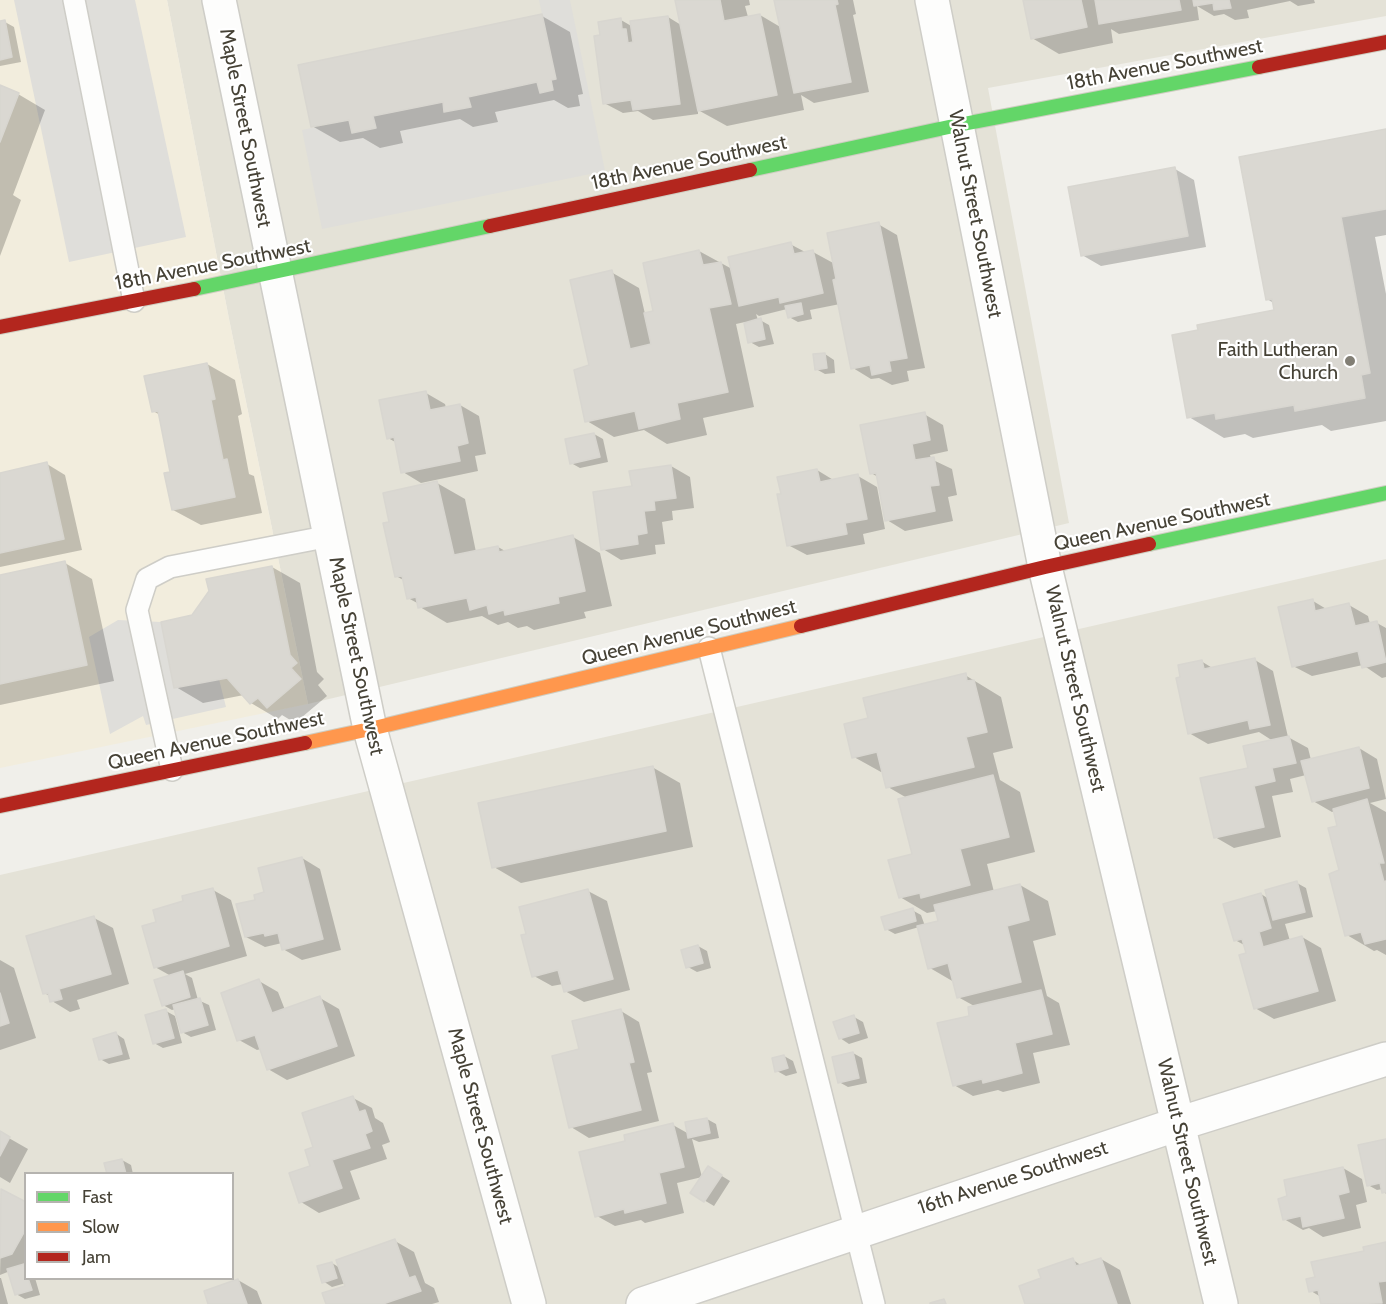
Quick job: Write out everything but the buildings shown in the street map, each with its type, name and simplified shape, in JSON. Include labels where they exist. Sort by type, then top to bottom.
[{"type":"main road","name":"18th Avenue Southwest","points":[[0,327],[274,273],[958,125],[1386,42]]},
{"type":"main road","name":"Queen Avenue Southwest","points":[[0,806],[370,729],[1046,567],[1386,493]]},
{"type":"street","name":"Maple Street Southwest","points":[[219,0],[370,729],[529,1304]]},
{"type":"street","name":"Walnut Street Southwest","points":[[932,0],[1046,567],[1221,1304]]},
{"type":"street","name":"16th Avenue Southwest","points":[[643,1304],[1178,1124],[1386,1059]]},
{"type":"lane","points":[[74,0],[134,301]]},
{"type":"lane","points":[[172,770],[137,610],[147,579],[170,567],[330,536]]},
{"type":"lane","points":[[709,648],[874,1304]]},
{"type":"shaded area","points":[[0,0],[167,0],[229,319],[308,704],[0,768]]},
{"type":"shaded area","points":[[14,0],[135,0],[186,237],[69,262]]},
{"type":"shaded area","points":[[167,0],[1386,0],[1386,16],[988,88],[1069,523],[308,704],[229,319]]},
{"type":"shaded area","points":[[539,0],[570,0],[605,171],[322,229],[302,130],[349,120],[352,133],[376,128],[373,116],[443,102],[445,112],[471,107],[468,97],[537,82],[540,93],[553,90],[551,80],[556,79]]},
{"type":"shaded area","points":[[1386,559],[1386,1304],[0,1304],[0,875]]},
{"type":"shaded area","points":[[118,620],[161,622],[174,688],[219,679],[226,707],[146,725],[143,716],[110,734],[89,637]]},
{"type":"traffic: fast","points":[[750,170],[958,125],[1259,67]]},
{"type":"traffic: fast","points":[[194,289],[490,226]]},
{"type":"traffic: fast","points":[[1149,544],[1386,493]]},
{"type":"traffic: slow","points":[[305,743],[801,626]]},
{"type":"traffic: jam","points":[[1259,67],[1386,42]]},
{"type":"traffic: jam","points":[[490,226],[750,170]]},
{"type":"traffic: jam","points":[[0,327],[194,289]]},
{"type":"traffic: jam","points":[[801,626],[1149,544]]},
{"type":"traffic: jam","points":[[0,806],[305,743]]},
{"type":"place","name":"Faith Lutheran Church","points":[[1350,361]]}]
